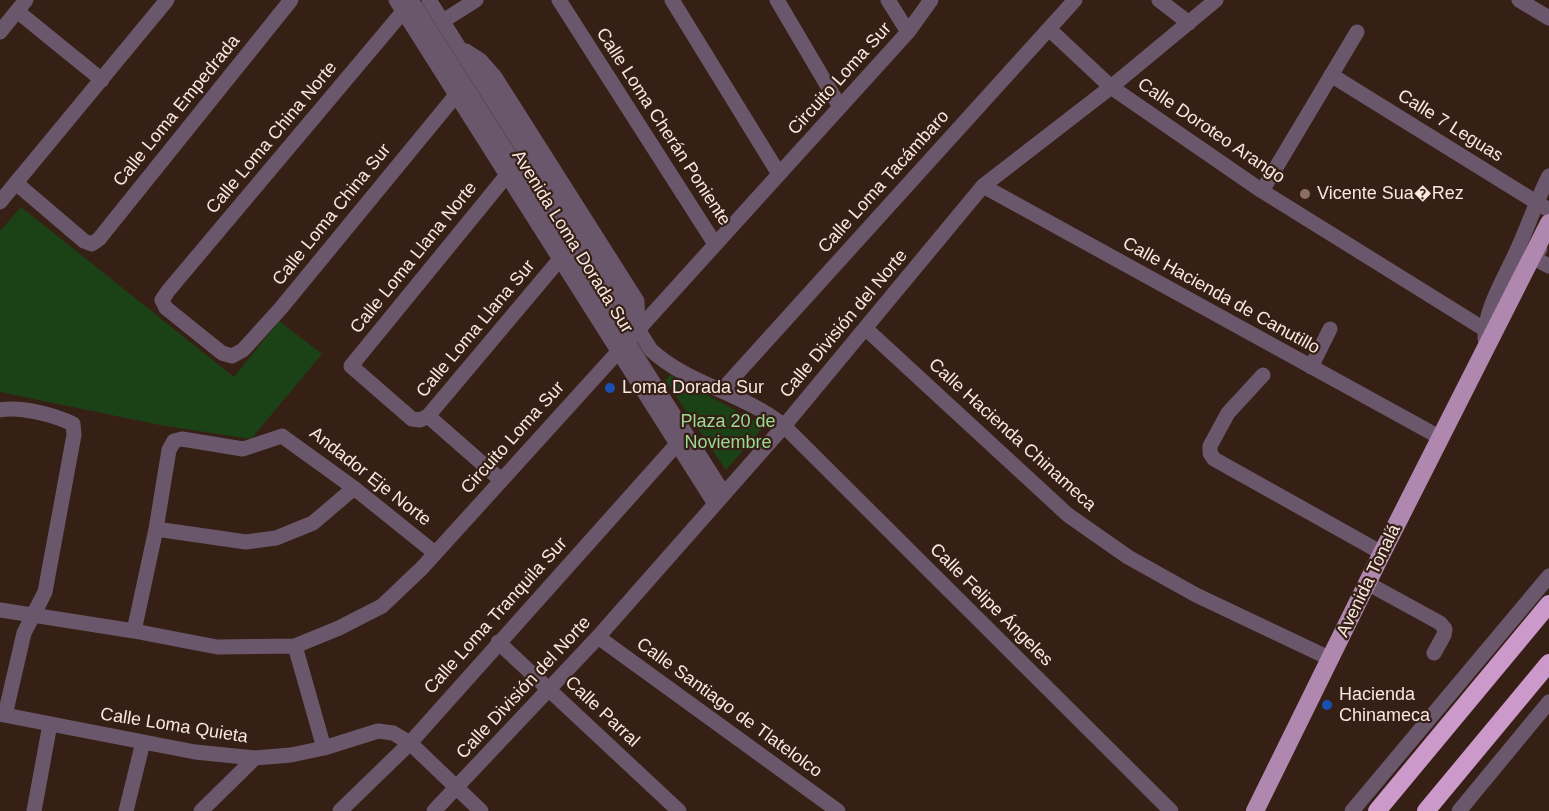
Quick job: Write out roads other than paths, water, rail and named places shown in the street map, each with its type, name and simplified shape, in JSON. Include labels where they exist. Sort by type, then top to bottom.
[{"type":"highway","points":[[1377,811],[1549,604]]},
{"type":"highway","points":[[1426,811],[1549,663]]},
{"type":"main road","name":"Avenida Tonalá","points":[[1255,811],[1382,553],[1549,224]]},
{"type":"street","points":[[0,202],[167,0]]},
{"type":"street","name":"Calle Loma Empedrada","points":[[16,183],[84,241],[92,244],[106,230],[291,0]]},
{"type":"street","name":"Avenida Loma Dorada Sur","points":[[429,0],[443,30],[628,340],[677,444],[720,499]]},
{"type":"street","points":[[443,30],[476,0]]},
{"type":"street","points":[[672,0],[779,174]]},
{"type":"street","points":[[777,0],[840,107]]},
{"type":"street","points":[[888,0],[908,32]]},
{"type":"street","name":"Circuito Loma Sur","points":[[0,610],[134,631],[217,647],[295,646],[339,628],[382,606],[435,553],[716,244],[908,32],[932,0]]},
{"type":"street","name":"Calle Loma Tacámbaro","points":[[722,390],[1075,0]]},
{"type":"street","points":[[1159,0],[1189,23]]},
{"type":"street","name":"Calle División del Norte","points":[[434,811],[598,637],[720,499],[784,426],[983,186],[1112,87],[1216,0]]},
{"type":"street","points":[[1519,0],[1549,18]]},
{"type":"street","name":"Avenida Loma Dorada Sur","points":[[406,3],[443,30],[461,48],[720,499]]},
{"type":"street","name":"Avenida Loma Dorada Sur","points":[[406,3],[456,94],[560,259],[628,340],[651,350],[666,364],[753,404],[784,426]]},
{"type":"street","name":"Calle Loma China Norte","points":[[232,356],[222,353],[166,308],[162,300],[406,3]]},
{"type":"street","name":"Calle Loma Cherán Poniente","points":[[565,3],[716,244]]},
{"type":"street","points":[[0,32],[21,5],[102,80]]},
{"type":"street","name":"Calle Doroteo Arango","points":[[1048,29],[1112,87],[1262,191],[1484,329]]},
{"type":"street","points":[[1262,191],[1357,32]]},
{"type":"street","name":"Calle 7 Leguas","points":[[1331,75],[1549,210]]},
{"type":"street","name":"Calle Loma China Sur","points":[[232,356],[243,350],[281,308],[456,94]]},
{"type":"street","name":"Calle Loma Llana Norte","points":[[424,418],[412,419],[351,366],[507,175]]},
{"type":"street","name":"Avenida Tonalá","points":[[1485,351],[1484,329],[1535,202],[1549,176]]},
{"type":"street","name":"Calle Hacienda de Canutillo","points":[[983,186],[1441,438]]},
{"type":"street","name":"Avenida Tonalá","points":[[1532,257],[1549,240]]},
{"type":"street","points":[[1532,257],[1549,266]]},
{"type":"street","name":"Calle Loma Llana Sur","points":[[424,418],[560,259]]},
{"type":"street","name":"Calle Hacienda Chinameca","points":[[866,328],[1068,515],[1128,557],[1196,595],[1331,659]]},
{"type":"street","points":[[1311,367],[1330,328]]},
{"type":"street","points":[[1263,375],[1228,413],[1210,446],[1210,453],[1214,459],[1382,553]]},
{"type":"street","points":[[1,410],[59,417],[73,424],[74,435],[45,592],[24,633],[2,715]]},
{"type":"street","points":[[424,418],[501,480]]},
{"type":"street","name":"Calle Felipe Ángeles","points":[[784,426],[1171,811]]},
{"type":"street","name":"Andador Eje Norte","points":[[156,529],[169,450],[174,441],[182,439],[243,449],[282,436],[354,488],[435,553]]},
{"type":"street","name":"Calle Loma Tranquila Sur","points":[[340,811],[410,742],[677,444]]},
{"type":"street","points":[[134,631],[156,529],[246,542],[276,538],[314,523],[354,488]]},
{"type":"street","points":[[1353,811],[1549,576]]},
{"type":"street","points":[[1368,583],[1440,623],[1445,629],[1444,635],[1434,653]]},
{"type":"street","name":"Calle Santiago de Tlatelolco","points":[[598,637],[838,811]]},
{"type":"street","name":"Calle Parral","points":[[498,642],[680,811]]},
{"type":"street","points":[[295,646],[324,748]]},
{"type":"street","points":[[1459,811],[1549,702]]},
{"type":"street","name":"Calle Loma Quieta","points":[[2,715],[195,752],[255,758],[291,755],[324,748],[378,731],[393,733],[410,742]]},
{"type":"street","points":[[34,811],[50,724]]},
{"type":"street","points":[[126,811],[143,742]]},
{"type":"street","points":[[410,742],[481,811]]},
{"type":"street","points":[[201,811],[255,758]]},
{"type":"place","name":"Vicente Sua�Rez","points":[[1305,194]]},
{"type":"place","name":"Loma Dorada Sur","points":[[610,388]]},
{"type":"place","name":"Hacienda Chinameca","points":[[1327,705]]},
{"type":"park label","name":"Plaza 20 de Noviembre","points":[[728,432]]}]
